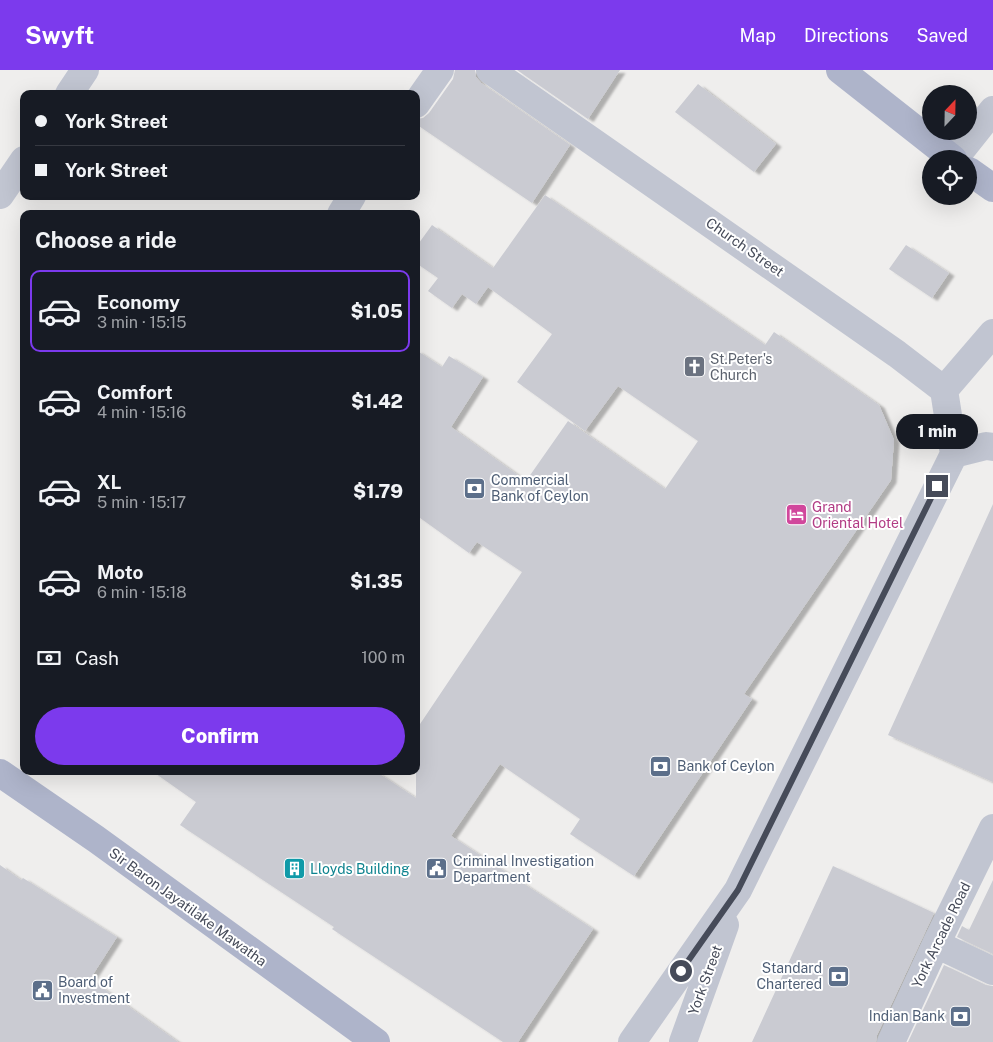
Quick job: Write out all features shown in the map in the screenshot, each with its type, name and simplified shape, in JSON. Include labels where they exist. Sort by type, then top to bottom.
[{"type":"main road","points":[[840,70],[942,150]]},
{"type":"main road","points":[[977,177],[993,188]]},
{"type":"main road","name":"Sir Baron Jayatilake Mawatha","points":[[0,773],[376,1042]]},
{"type":"street","points":[[72,90],[85,70]]},
{"type":"street","points":[[420,98],[440,70]]},
{"type":"street","name":"Church Street","points":[[490,70],[897,354],[944,390]]},
{"type":"street","points":[[960,150],[993,110]]},
{"type":"street","points":[[0,195],[20,166]]},
{"type":"street","points":[[993,334],[944,390],[954,454],[986,446],[993,447]]},
{"type":"street","name":"York Street","points":[[683,1042],[738,890],[954,454]]},
{"type":"street","name":"York Arcade Road","points":[[891,1042],[936,944],[993,828]]},
{"type":"street","name":"York Street","points":[[632,1042],[738,890]]},
{"type":"street","points":[[936,944],[993,971]]},
{"type":"building","points":[[455,70],[475,70],[476,77],[481,83],[570,145],[532,203],[420,127],[420,118],[429,113],[453,79]]},
{"type":"building","points":[[517,70],[620,70],[588,119]]},
{"type":"building","points":[[698,84],[776,144],[754,172],[675,112]]},
{"type":"building","points":[[545,195],[765,345],[774,332],[879,405],[894,440],[891,480],[744,694],[752,699],[634,876],[570,834],[580,819],[500,764],[451,836],[593,929],[518,1042],[503,1042],[332,929],[334,927],[180,825],[196,802],[158,775],[381,775],[416,798],[416,775],[420,775],[420,724],[522,572],[477,542],[469,553],[420,518],[420,353],[442,367],[449,356],[483,377],[451,427],[526,481],[568,421],[665,489],[698,441],[618,386],[585,431],[517,382],[552,334],[488,287],[476,304],[462,294],[452,308],[428,291],[438,278],[420,266],[420,242],[432,225],[493,268]]},
{"type":"building","points":[[906,245],[949,273],[932,298],[889,269]]},
{"type":"building","points":[[993,504],[993,782],[888,735]]},
{"type":"building","name":"Board of Investment","points":[[0,865],[21,880],[23,878],[117,937],[90,979],[178,1042],[0,1042]]},
{"type":"building","name":"Standard Chartered","points":[[833,866],[934,913],[877,1035],[876,1042],[752,1042]]},
{"type":"building","points":[[993,880],[993,954],[957,937],[962,926],[969,930]]},
{"type":"building","name":"Indian Bank","points":[[944,965],[986,985],[993,986],[993,1042],[908,1042]]},
{"type":"place","name":"St.Peter's Church","points":[[694,367]]},
{"type":"place","name":"Commercial Bank of Ceylon","points":[[475,488]]},
{"type":"place","name":"Grand Oriental Hotel","points":[[796,515]]},
{"type":"place","name":"Bank of Ceylon","points":[[661,766]]},
{"type":"place","name":"Lloyds Building","points":[[294,869]]},
{"type":"place","name":"Criminal Investigation Department","points":[[437,869]]},
{"type":"place","name":"Standard Chartered","points":[[838,976]]},
{"type":"place","name":"Board of Investment","points":[[42,990]]},
{"type":"place","name":"Indian Bank","points":[[961,1016]]},
{"type":"route","points":[[681,971],[738,890],[937,486]]}]
